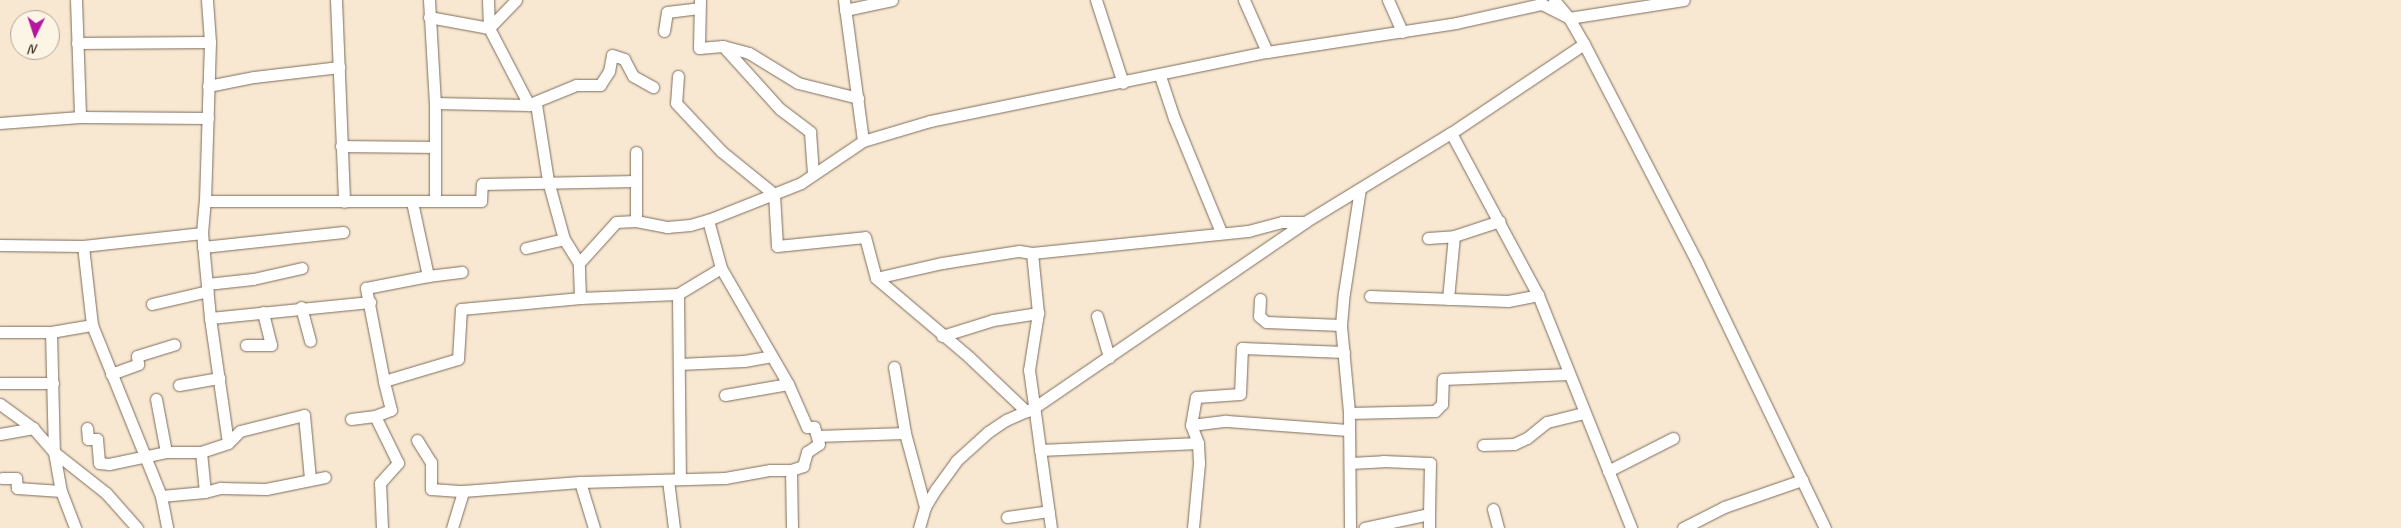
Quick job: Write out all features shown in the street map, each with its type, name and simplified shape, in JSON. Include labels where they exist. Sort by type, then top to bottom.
[{"type":"street","points":[[76,0],[80,117]]},
{"type":"street","points":[[207,0],[210,42],[205,201],[202,233],[210,318],[228,443]]},
{"type":"street","points":[[336,0],[344,202]]},
{"type":"street","points":[[429,0],[435,103],[435,199]]},
{"type":"street","points":[[488,0],[490,28],[530,104]]},
{"type":"street","points":[[490,28],[516,0]]},
{"type":"street","points":[[863,141],[844,5],[892,0]]},
{"type":"street","points":[[1096,0],[1123,83]]},
{"type":"street","points":[[1244,0],[1267,52]]},
{"type":"street","points":[[1388,0],[1402,32]]},
{"type":"street","points":[[1554,0],[1569,18],[1584,44],[1697,262],[1825,528]]},
{"type":"street","points":[[579,263],[616,222],[636,220],[667,227],[690,225],[708,220],[801,182],[863,141],[930,121],[1160,76],[1267,52],[1456,23],[1542,4],[1569,18],[1680,0]]},
{"type":"street","points":[[664,31],[666,12],[699,4],[699,48],[723,46],[750,53],[798,83],[858,98]]},
{"type":"street","points":[[430,16],[490,28]]},
{"type":"street","points":[[77,43],[210,42]]},
{"type":"street","points":[[919,528],[925,507],[956,461],[988,432],[1006,420],[1031,409],[1305,222],[1451,133],[1584,44]]},
{"type":"street","points":[[723,46],[780,109],[810,132],[812,174]]},
{"type":"street","points":[[530,104],[576,85],[600,85],[609,71],[612,55],[624,58],[633,76],[653,87]]},
{"type":"street","points":[[208,86],[254,77],[339,66]]},
{"type":"street","points":[[678,76],[676,103],[721,151],[774,194],[777,246],[865,237],[876,278],[942,336],[1031,409]]},
{"type":"street","points":[[1160,76],[1221,232]]},
{"type":"street","points":[[435,103],[536,104],[548,181],[564,239],[579,263],[580,298]]},
{"type":"street","points":[[0,123],[80,117],[208,118]]},
{"type":"street","points":[[1451,133],[1500,221],[1538,295],[1630,528]]},
{"type":"street","points":[[341,146],[434,146]]},
{"type":"street","points":[[636,152],[636,220]]},
{"type":"street","points":[[205,201],[412,202],[435,199],[481,200],[482,184],[548,181],[596,183],[636,181]]},
{"type":"street","points":[[1350,528],[1349,414],[1341,325],[1360,189]]},
{"type":"street","points":[[412,202],[428,276]]},
{"type":"street","points":[[417,440],[431,462],[432,489],[462,491],[580,482],[725,478],[770,470],[791,470],[804,466],[807,452],[819,444],[814,427],[806,427],[788,384],[721,268],[708,220]]},
{"type":"street","points":[[1428,238],[1454,236],[1500,221]]},
{"type":"street","points":[[876,278],[951,262],[1019,251],[1032,252],[1221,232],[1248,231],[1282,222],[1305,222]]},
{"type":"street","points":[[203,247],[343,232]]},
{"type":"street","points":[[0,245],[83,246],[202,233]]},
{"type":"street","points":[[1448,299],[1454,236]]},
{"type":"street","points":[[526,248],[564,239]]},
{"type":"street","points":[[83,246],[92,325],[161,496],[168,528]]},
{"type":"street","points":[[1032,252],[1038,313],[1028,362],[1031,409],[1040,450],[1051,528]]},
{"type":"street","points":[[152,304],[207,287],[302,268]]},
{"type":"street","points":[[384,381],[458,359],[462,309],[580,298],[678,294],[721,268]]},
{"type":"street","points":[[351,419],[374,416],[392,410],[384,381],[366,288],[428,276],[462,272]]},
{"type":"street","points":[[674,528],[679,364],[678,294]]},
{"type":"street","points":[[1370,296],[1508,301],[1538,295]]},
{"type":"street","points":[[1260,299],[1259,316],[1266,322],[1341,325]]},
{"type":"street","points":[[210,318],[302,307],[370,302]]},
{"type":"street","points":[[302,307],[310,341]]},
{"type":"street","points":[[246,345],[271,345],[263,312]]},
{"type":"street","points":[[942,336],[993,320],[1038,313]]},
{"type":"street","points":[[1097,316],[1109,357]]},
{"type":"street","points":[[0,332],[51,332],[92,325]]},
{"type":"street","points":[[51,332],[54,452],[61,491],[75,528]]},
{"type":"street","points":[[111,374],[138,364],[137,356],[174,345]]},
{"type":"street","points":[[1193,528],[1199,463],[1198,443],[1191,425],[1196,397],[1240,394],[1242,348],[1344,352]]},
{"type":"street","points":[[679,364],[744,361],[771,356]]},
{"type":"street","points":[[894,367],[905,433],[925,507]]},
{"type":"street","points":[[1349,414],[1435,411],[1442,404],[1443,379],[1569,374]]},
{"type":"street","points":[[179,385],[219,378]]},
{"type":"street","points":[[0,384],[53,383]]},
{"type":"street","points":[[726,395],[788,384]]},
{"type":"street","points":[[156,399],[166,452]]},
{"type":"street","points":[[0,404],[33,428],[54,452],[106,493],[138,528]]},
{"type":"street","points":[[1483,445],[1514,444],[1527,438],[1547,422],[1583,413]]},
{"type":"street","points":[[87,428],[88,439],[97,440],[99,463],[109,464],[166,452],[201,452],[228,443],[240,431],[304,415],[310,478]]},
{"type":"street","points":[[374,416],[398,463],[380,483],[382,528]]},
{"type":"street","points":[[1191,425],[1226,421],[1349,430]]},
{"type":"street","points":[[0,434],[33,428]]},
{"type":"street","points":[[817,436],[905,433]]},
{"type":"street","points":[[1608,471],[1673,438]]},
{"type":"street","points":[[1040,450],[1198,443]]},
{"type":"street","points":[[201,452],[205,492]]},
{"type":"street","points":[[1350,464],[1384,461],[1430,463],[1429,528]]},
{"type":"street","points":[[791,470],[792,528]]},
{"type":"street","points":[[161,496],[205,492],[220,488],[266,489],[325,476]]},
{"type":"street","points":[[2,478],[16,478],[17,488],[61,491]]},
{"type":"street","points":[[1683,528],[1724,507],[1802,480]]},
{"type":"street","points":[[580,482],[594,528]]},
{"type":"street","points":[[452,528],[462,491]]},
{"type":"street","points":[[1493,509],[1498,528]]},
{"type":"street","points":[[1007,517],[1049,511]]},
{"type":"street","points":[[1364,528],[1429,514]]}]
